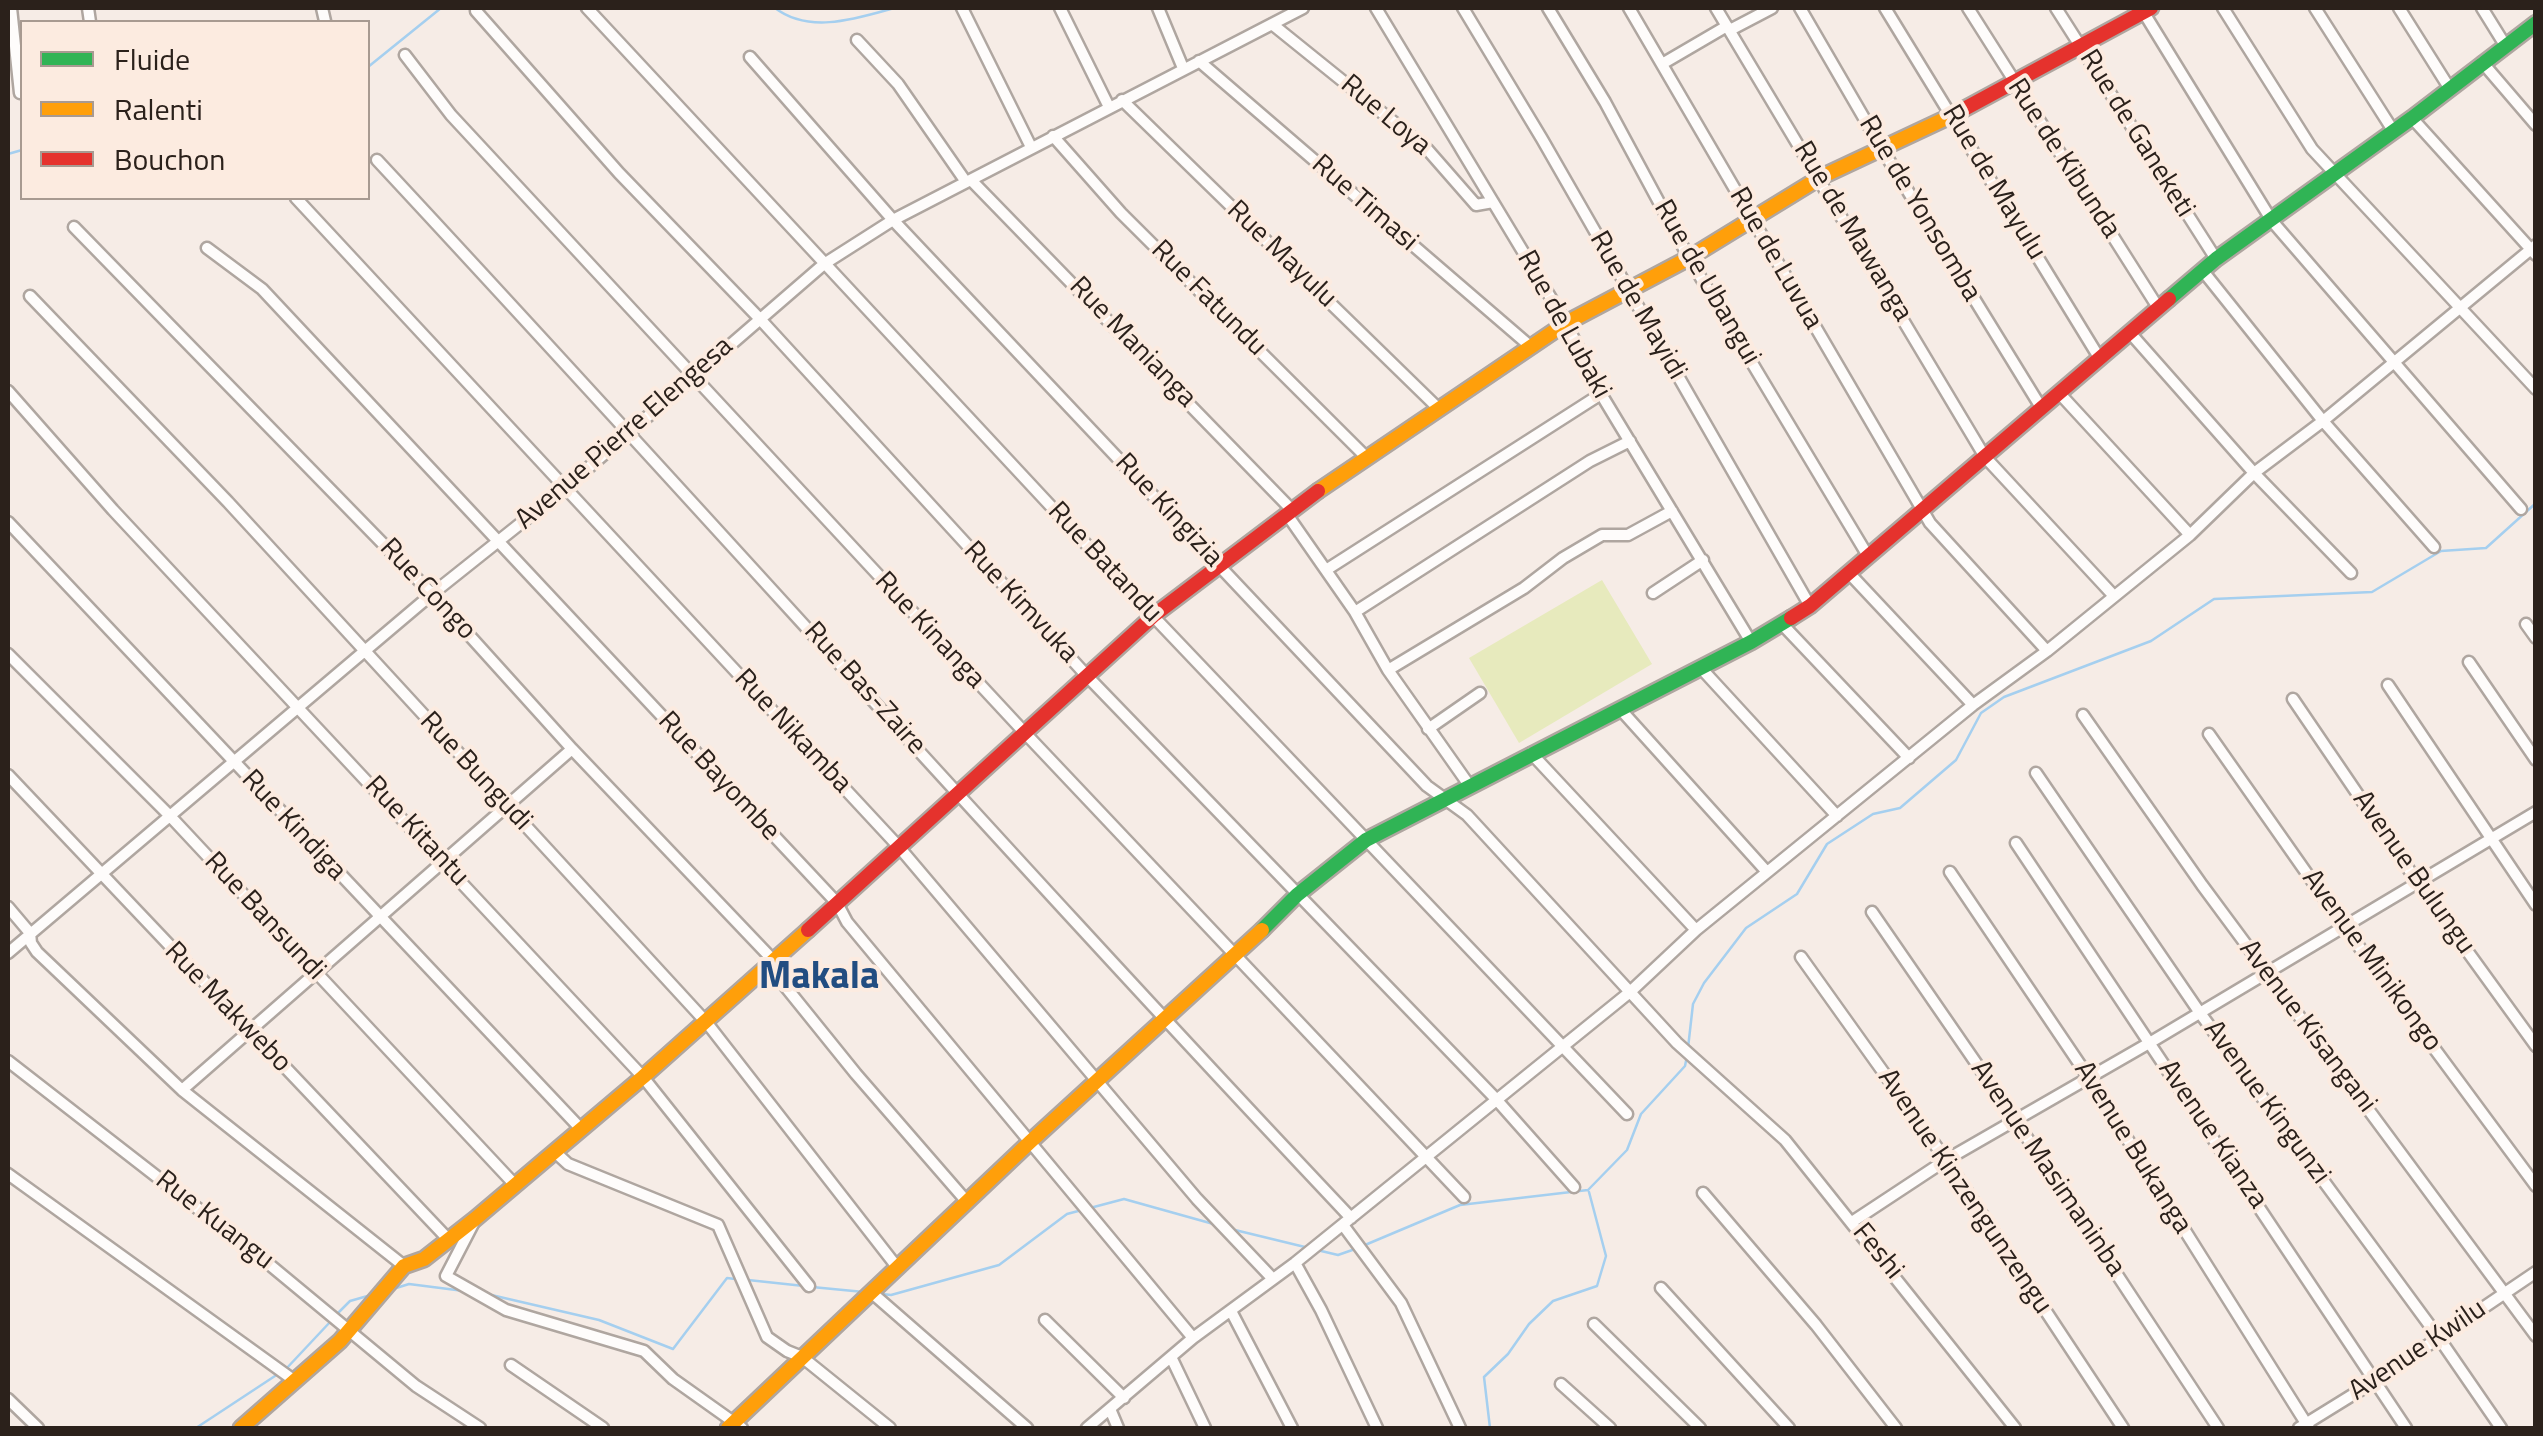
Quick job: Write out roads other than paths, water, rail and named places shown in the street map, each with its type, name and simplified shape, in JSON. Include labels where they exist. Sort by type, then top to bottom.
[{"type":"street","points":[[11,8],[20,94]]},
{"type":"street","name":"Rue Batandu","points":[[587,8],[1154,616],[1627,1114]]},
{"type":"street","points":[[962,8],[1031,148]]},
{"type":"street","points":[[1060,8],[1109,107]]},
{"type":"street","points":[[1158,8],[1183,68]]},
{"type":"street","name":"Avenue Pierre Elengesa","points":[[8,953],[432,594],[565,488],[824,264],[893,220],[1303,8]]},
{"type":"street","name":"Rue de Lubaki","points":[[1376,8],[1566,323],[1601,394],[1751,642]]},
{"type":"street","name":"Rue de Mayidi","points":[[1462,8],[1810,606]]},
{"type":"street","name":"Rue de Ubangui","points":[[1548,8],[1605,102],[1688,258],[1868,556]]},
{"type":"street","name":"Rue de Luvua","points":[[1629,8],[1922,510],[1937,533],[2047,651]]},
{"type":"street","name":"Rue de Mawanga","points":[[1716,8],[1985,457],[2113,595]]},
{"type":"street","points":[[1662,64],[1772,8]]},
{"type":"street","name":"Rue de Yonsomba","points":[[1800,8],[2042,409]]},
{"type":"street","name":"Rue de Mayulu","points":[[1885,8],[2100,359]]},
{"type":"street","name":"Rue de Kibunda","points":[[1968,8],[2160,309]]},
{"type":"street","name":"Rue de Ganeketi","points":[[2056,8],[2216,260]]},
{"type":"street","points":[[2224,8],[2312,149],[2536,389]]},
{"type":"street","points":[[2315,8],[2394,132]]},
{"type":"street","points":[[2399,8],[2450,89]]},
{"type":"street","points":[[2482,8],[2505,45]]},
{"type":"street","points":[[241,1428],[349,1331],[404,1266],[424,1259],[475,1219],[644,1077],[1154,616],[1289,511],[1566,323],[1752,222],[1820,177],[1951,116],[2145,9],[2272,221],[2520,510]]},
{"type":"street","name":"Rue Kimvuka","points":[[476,11],[619,173],[760,319],[1087,676],[1495,1098],[1574,1187]]},
{"type":"street","points":[[475,1219],[446,1276],[506,1310],[644,1352],[735,1427],[802,1357],[1030,1142],[1166,1022],[1297,895],[1366,840],[1751,642],[1810,606],[2216,260],[2394,132],[2536,23]]},
{"type":"street","name":"Rue Loya","points":[[1272,24],[1427,149],[1476,205],[1493,202]]},
{"type":"street","name":"Rue Manianga","points":[[857,40],[898,84],[968,181],[1289,511],[1388,670],[1469,785]]},
{"type":"street","name":"Rue Kinanga","points":[[405,56],[451,115],[693,376],[1464,1196]]},
{"type":"street","name":"Rue Kingizia","points":[[750,57],[893,220],[1218,566],[1427,786],[1467,815],[1630,992]]},
{"type":"street","name":"Rue Timasi","points":[[1199,61],[1530,346]]},
{"type":"street","points":[[2482,62],[2536,125]]},
{"type":"street","name":"Rue Mayulu","points":[[1122,100],[1440,410]]},
{"type":"street","points":[[1086,1428],[1193,1338],[1295,1263],[1630,992],[1696,930],[2190,535],[2254,473],[2534,250],[2412,118]]},
{"type":"street","name":"Rue Fatundu","points":[[1053,136],[1121,213],[1367,458]]},
{"type":"street","name":"Rue Bas-Zaire","points":[[378,160],[1347,1221],[1400,1303],[1460,1428]]},
{"type":"street","name":"Rue Nikamba","points":[[298,200],[899,847],[1197,1199],[1273,1279]]},
{"type":"street","name":"Rue Congo","points":[[74,227],[432,594],[770,962],[856,1074],[968,1203]]},
{"type":"street","name":"Rue Bayombe","points":[[208,248],[262,289],[837,903],[847,922],[1193,1338]]},
{"type":"street","points":[[2203,271],[2323,421],[2434,547]]},
{"type":"street","name":"Rue Bungudi","points":[[30,296],[215,488],[707,1022],[897,1268]]},
{"type":"street","points":[[2132,335],[2254,473],[2350,573]]},
{"type":"street","name":"Rue Kitantu","points":[[8,391],[113,510],[644,1077],[809,1286]]},
{"type":"street","points":[[1326,570],[1601,394]]},
{"type":"street","points":[[2061,395],[2190,535]]},
{"type":"street","points":[[1355,612],[1590,461],[1630,441]]},
{"type":"street","points":[[1388,670],[1524,588],[1602,535],[1628,535],[1672,511]]},
{"type":"street","name":"Rue Kindiga","points":[[8,522],[580,1128]]},
{"type":"street","points":[[1652,593],[1703,560]]},
{"type":"street","points":[[1849,573],[1973,706]]},
{"type":"street","points":[[1782,624],[1909,758]]},
{"type":"street","points":[[2526,624],[2536,638]]},
{"type":"street","name":"Rue Bansundi","points":[[8,654],[170,816],[516,1186]]},
{"type":"street","points":[[2469,662],[2536,760]]},
{"type":"street","points":[[1700,667],[1838,816]]},
{"type":"street","points":[[2388,685],[2536,905]]},
{"type":"street","points":[[1428,729],[1480,693]]},
{"type":"street","name":"Avenue Bulungu","points":[[2294,698],[2418,882],[2536,1046]]},
{"type":"street","points":[[1621,710],[1767,872]]},
{"type":"street","name":"Avenue Kisangani","points":[[2084,715],[2265,972],[2536,1336]]},
{"type":"street","name":"Avenue Minikongo","points":[[2208,734],[2343,926],[2536,1186]]},
{"type":"street","points":[[182,1090],[572,748]]},
{"type":"street","points":[[1531,753],[1696,930]]},
{"type":"street","name":"Avenue Kingunzi","points":[[2036,773],[2200,1013],[2501,1428]]},
{"type":"street","name":"Rue Makwebo","points":[[8,775],[448,1239]]},
{"type":"street","points":[[1852,1222],[1946,1160],[2536,812]]},
{"type":"street","name":"Avenue Kianza","points":[[2016,843],[2406,1428]]},
{"type":"street","name":"Avenue Bukanga","points":[[1950,872],[2089,1078],[2304,1427]]},
{"type":"street","points":[[8,907],[30,934],[30,943],[37,952],[182,1090],[404,1266]]},
{"type":"street","name":"Avenue Masimaninba","points":[[1872,912],[2218,1428]]},
{"type":"street","name":"Avenue Kinzengunzengu","points":[[1801,958],[1946,1160],[2123,1428]]},
{"type":"street","name":"Feshi","points":[[1630,992],[1677,1042],[1785,1140],[2015,1428]]},
{"type":"street","name":"Rue Kuangu","points":[[8,1062],[264,1260],[416,1386],[480,1428]]},
{"type":"street","points":[[556,1152],[568,1164],[718,1225],[767,1336],[786,1351],[802,1357],[890,1428]]},
{"type":"street","points":[[8,1174],[295,1380]]},
{"type":"street","points":[[1703,1193],[1816,1324],[1896,1428]]},
{"type":"street","points":[[1295,1263],[1378,1428]]},
{"type":"street","name":"Avenue Kwilu","points":[[2304,1427],[2536,1272]]},
{"type":"street","points":[[1662,1288],[1789,1428]]},
{"type":"street","points":[[871,1292],[1027,1428]]},
{"type":"street","points":[[1231,1311],[1292,1428]]},
{"type":"street","points":[[1046,1320],[1124,1398]]},
{"type":"street","points":[[1594,1324],[1700,1428]]},
{"type":"street","points":[[1171,1356],[1205,1428]]},
{"type":"street","points":[[511,1365],[603,1428]]},
{"type":"street","points":[[1561,1384],[1610,1428]]},
{"type":"street","points":[[8,1399],[38,1428]]},
{"type":"street","points":[[1110,1408],[1118,1428]]},
{"type":"waterway","points":[[370,65],[441,8]]},
{"type":"waterway","points":[[775,8],[802,21],[817,22],[848,20],[894,8]]},
{"type":"waterway","points":[[8,154],[20,151]]},
{"type":"waterway","points":[[1688,1048],[1693,1004],[1746,928],[1797,894],[1827,844],[1873,814],[1900,808],[1956,760],[1981,713],[2004,697],[2151,641],[2214,599],[2372,592],[2441,551],[2486,548],[2536,503]]},
{"type":"waterway","points":[[1365,1245],[1460,1205],[1588,1190],[1627,1150],[1641,1114],[1685,1066],[1687,1056]]},
{"type":"waterway","points":[[1490,1428],[1484,1377],[1553,1301],[1597,1286],[1606,1256],[1589,1192]]},
{"type":"waterway","points":[[1090,1208],[1124,1199],[1217,1225]]},
{"type":"waterway","points":[[882,1294],[891,1295],[999,1265],[1067,1214],[1082,1210]]},
{"type":"waterway","points":[[1235,1230],[1309,1248]]},
{"type":"waterway","points":[[1317,1250],[1338,1255],[1358,1248]]},
{"type":"waterway","points":[[487,1294],[599,1320],[673,1349],[727,1278],[735,1279]]},
{"type":"waterway","points":[[748,1280],[804,1286]]},
{"type":"waterway","points":[[393,1289],[409,1284],[464,1291]]},
{"type":"waterway","points":[[812,1287],[864,1292]]},
{"type":"waterway","points":[[336,1315],[350,1301],[371,1295]]},
{"type":"waterway","points":[[285,1370],[331,1321]]},
{"type":"waterway","points":[[196,1428],[278,1374]]},
{"type":"district","name":"Makala","points":[[819,979]]}]
